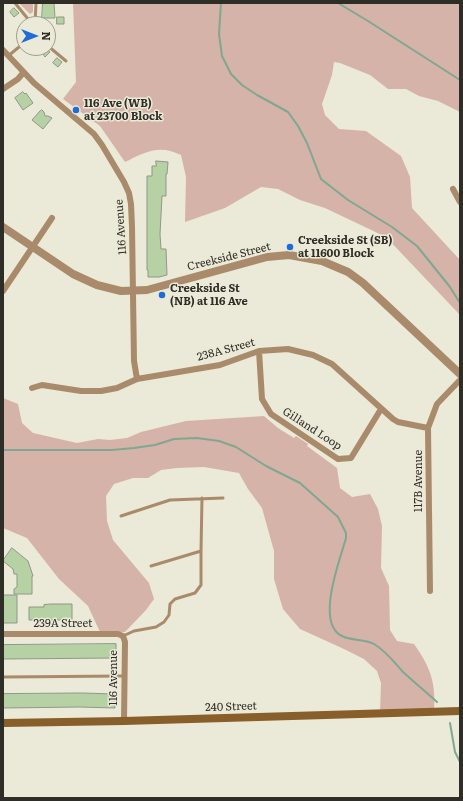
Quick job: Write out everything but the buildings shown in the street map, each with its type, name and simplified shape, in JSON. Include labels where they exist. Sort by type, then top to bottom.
[{"type":"main road","name":"240 Street","points":[[3,723],[460,711]]},
{"type":"street","name":"116 Avenue","points":[[3,50],[24,73],[94,134],[124,182],[129,193],[132,212],[134,361],[137,379]]},
{"type":"street","points":[[3,89],[24,73]]},
{"type":"street","points":[[453,189],[460,202]]},
{"type":"street","points":[[3,291],[52,218]]},
{"type":"street","name":"Creekside Street","points":[[3,227],[73,274],[90,282],[121,291],[148,290],[268,256],[289,255],[322,261],[348,272],[363,283],[460,374]]},
{"type":"street","name":"238A Street","points":[[32,388],[42,385],[81,391],[101,391],[117,388],[137,379],[220,365],[259,351],[288,349],[313,355],[332,364],[398,422],[428,428]]},
{"type":"street","name":"Gilland Loop","points":[[259,351],[262,399],[271,414],[338,459],[351,458],[381,408]]},
{"type":"street","name":"117B Avenue","points":[[430,591],[428,428],[437,404],[460,380]]},
{"type":"street","name":"239A Street","points":[[3,634],[118,634],[123,636]]},
{"type":"street","name":"116 Avenue","points":[[123,636],[124,721]]},
{"type":"lane","points":[[15,3],[27,16]]},
{"type":"lane","points":[[35,16],[36,3]]},
{"type":"lane","points":[[8,56],[16,50]]},
{"type":"lane","points":[[56,53],[66,61]]},
{"type":"lane","points":[[123,636],[134,631],[156,627],[164,622],[168,615],[170,604],[175,599],[195,593],[201,585],[202,498]]},
{"type":"lane","points":[[121,516],[170,500],[223,498]]},
{"type":"lane","points":[[151,566],[201,551]]},
{"type":"lane","points":[[3,677],[124,676]]},
{"type":"shaded area","points":[[19,3],[33,3],[33,12],[30,14]]},
{"type":"shaded area","points":[[73,3],[460,3],[460,112],[438,101],[419,96],[406,89],[388,89],[370,75],[334,62],[332,75],[322,104],[325,115],[339,129],[366,131],[401,156],[410,177],[412,208],[460,260],[460,315],[386,237],[325,208],[300,200],[278,189],[261,187],[225,208],[185,222],[186,177],[181,155],[166,150],[159,150],[146,152],[125,162],[100,126],[63,99],[76,82]]},
{"type":"shaded area","points":[[3,398],[18,404],[22,423],[33,433],[77,443],[98,439],[110,440],[127,438],[141,432],[186,421],[264,416],[278,428],[294,438],[296,436],[308,444],[307,446],[337,468],[340,488],[352,497],[370,494],[378,509],[382,526],[381,568],[389,586],[390,630],[397,641],[414,644],[425,661],[433,684],[434,712],[380,713],[381,683],[377,671],[364,659],[300,629],[283,609],[274,579],[274,551],[262,508],[248,489],[239,473],[204,467],[177,468],[161,470],[148,478],[133,478],[114,484],[106,496],[107,521],[113,540],[149,583],[154,599],[146,610],[125,632],[100,632],[88,606],[59,579],[27,538],[3,528]]},
{"type":"waterway","points":[[221,3],[219,34],[222,56],[231,74],[242,85],[288,112],[298,126],[307,143],[321,179],[348,200],[392,227],[417,246],[450,287],[460,303]]},
{"type":"waterway","points":[[338,3],[460,80]]},
{"type":"waterway","points":[[3,450],[112,450],[155,445],[174,439],[197,438],[219,441],[236,447],[266,466],[300,483],[338,517],[346,533],[346,538],[335,575],[330,605],[330,618],[334,629],[346,638],[367,641],[374,644],[390,657],[403,672],[437,702]]},
{"type":"waterway","points":[[450,723],[455,752],[460,762]]},
{"type":"place","name":"116 Ave (WB) at 23700 Block","points":[[76,110]]},
{"type":"place","name":"Creekside St (SB) at 11600 Block","points":[[290,247]]},
{"type":"place","name":"Creekside St (NB) at 116 Ave","points":[[162,295]]}]
